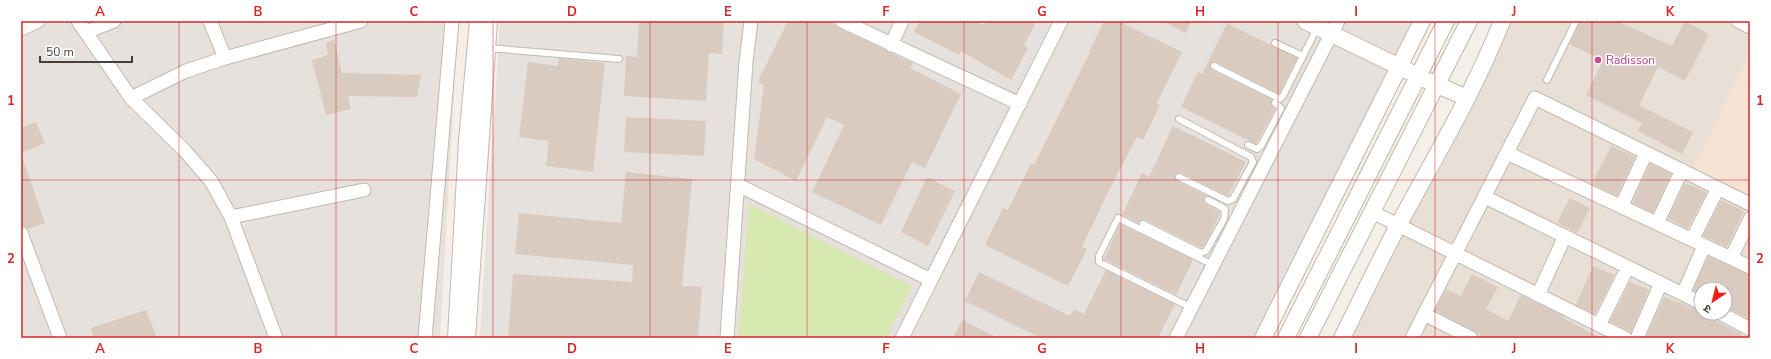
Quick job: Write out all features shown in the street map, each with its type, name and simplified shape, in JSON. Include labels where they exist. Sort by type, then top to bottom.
[{"type":"street","points":[[21,29],[38,21]]},
{"type":"street","points":[[78,21],[131,98],[185,151],[211,181],[231,216],[276,338]]},
{"type":"street","points":[[86,32],[114,21]]},
{"type":"street","points":[[210,21],[225,58]]},
{"type":"street","points":[[131,98],[186,71],[225,58],[361,21]]},
{"type":"street","points":[[425,338],[452,21]]},
{"type":"street","points":[[456,338],[467,141],[478,21]]},
{"type":"street","points":[[467,338],[489,21]]},
{"type":"street","points":[[727,338],[746,62],[751,21]]},
{"type":"street","points":[[842,21],[1020,104]]},
{"type":"street","points":[[891,44],[902,21]]},
{"type":"street","points":[[902,338],[1061,21]]},
{"type":"street","points":[[1263,338],[1422,21]]},
{"type":"street","points":[[1286,338],[1446,21]]},
{"type":"street","points":[[1308,338],[1469,21]]},
{"type":"street","points":[[1342,338],[1398,225],[1487,59],[1502,21]]},
{"type":"street","points":[[1738,21],[1750,27]]},
{"type":"street","points":[[1176,338],[1216,262],[1229,222],[1286,110],[1323,26],[1399,67],[1467,98]]},
{"type":"street","points":[[1412,338],[1536,98],[1750,204]]},
{"type":"street","points":[[1507,153],[1750,267]]},
{"type":"street","points":[[1621,207],[1646,153]]},
{"type":"street","points":[[1657,223],[1682,170]]},
{"type":"street","points":[[738,185],[932,280]]},
{"type":"street","points":[[1683,294],[1698,243],[1718,188]]},
{"type":"street","points":[[231,216],[364,190]]},
{"type":"street","points":[[1485,197],[1693,299]]},
{"type":"street","points":[[1372,212],[1625,338]]},
{"type":"street","points":[[1731,258],[1750,219]]},
{"type":"street","points":[[21,233],[60,338]]},
{"type":"street","points":[[1538,295],[1565,236]]},
{"type":"street","points":[[1599,325],[1628,267]]},
{"type":"street","points":[[1637,338],[1661,283]]},
{"type":"street","points":[[1424,314],[1471,338]]},
{"type":"street","points":[[1733,320],[1750,329]]},
{"type":"lane","points":[[1547,80],[1576,21]]},
{"type":"lane","points":[[1214,66],[1280,99],[1283,96],[1303,56],[1323,26]]},
{"type":"lane","points":[[1275,43],[1303,56]]},
{"type":"lane","points":[[487,48],[619,59]]},
{"type":"lane","points":[[1275,103],[1286,110]]},
{"type":"lane","points":[[1179,119],[1251,157],[1258,164]]},
{"type":"lane","points":[[1248,145],[1257,149],[1266,149]]},
{"type":"lane","points":[[1179,177],[1228,201],[1239,202]]},
{"type":"lane","points":[[1143,224],[1201,253],[1206,251],[1229,222],[1225,209],[1208,200]]},
{"type":"lane","points":[[1192,308],[1099,262],[1098,256],[1114,225],[1118,218],[1216,262]]},
{"type":"lane","points":[[1206,251],[1216,262]]},
{"type":"shaded area","points":[[21,21],[458,21],[440,338],[21,338]]},
{"type":"shaded area","points":[[500,21],[1416,21],[1260,338],[480,338]]},
{"type":"shaded area","points":[[1511,21],[1750,21],[1750,338],[1351,338]]},
{"type":"shaded area","points":[[1750,52],[1750,197],[1692,170]]},
{"type":"green space","points":[[749,204],[912,286],[886,338],[738,338]]},
{"type":"building","points":[[639,21],[724,21],[722,54],[709,53],[706,101],[624,96],[626,56],[637,57]]},
{"type":"building","points":[[788,21],[830,21],[839,28],[913,63],[910,68],[961,94],[925,168],[912,162],[881,225],[812,192],[844,125],[827,117],[796,181],[754,159],[764,85],[758,81]]},
{"type":"building","points":[[920,21],[976,21],[984,25],[986,21],[1030,21],[1035,24],[1024,46],[1028,48],[1011,80],[961,51],[959,55],[914,32]]},
{"type":"building","points":[[1104,21],[1118,21],[1182,52],[1157,103],[1160,105],[1143,140],[1137,137],[1110,188],[1082,247],[1087,249],[1068,286],[985,245],[1003,208],[1008,210],[1031,163],[1034,165]]},
{"type":"building","points":[[1162,21],[1191,21],[1186,33]]},
{"type":"building","points":[[1580,21],[1617,21],[1672,46],[1685,21],[1709,34],[1685,81],[1658,67],[1639,105],[1693,132],[1682,154],[1638,131],[1642,123],[1586,95],[1603,61],[1570,44]]},
{"type":"building","points":[[1227,23],[1297,58],[1279,94],[1216,62],[1212,62],[1210,64],[1212,70],[1272,100],[1271,104],[1275,109],[1256,144],[1181,107],[1198,72],[1202,74]]},
{"type":"building","points":[[334,39],[342,73],[421,75],[417,97],[348,96],[351,109],[326,115],[312,60],[328,55],[326,43]]},
{"type":"building","points":[[559,58],[605,63],[593,172],[546,166],[549,141],[519,137],[528,62],[558,66]]},
{"type":"building","points":[[626,117],[706,121],[704,156],[624,152]]},
{"type":"building","points":[[36,122],[45,143],[21,153],[21,128]]},
{"type":"building","points":[[1173,126],[1246,162],[1228,196],[1181,173],[1175,175],[1177,181],[1207,196],[1204,198],[1204,203],[1220,212],[1211,233],[1202,248],[1145,220],[1141,220],[1139,223],[1122,215],[1142,173],[1149,177]]},
{"type":"building","points":[[1611,146],[1635,157],[1617,196],[1592,184]]},
{"type":"building","points":[[21,157],[45,223],[27,229],[21,225]]},
{"type":"building","points":[[1650,164],[1671,174],[1653,213],[1632,203]]},
{"type":"building","points":[[626,172],[692,179],[682,286],[702,287],[698,338],[508,338],[513,274],[632,282],[633,265],[515,254],[519,213],[621,223]]},
{"type":"building","points":[[927,177],[955,191],[928,246],[901,232]]},
{"type":"building","points":[[1685,183],[1707,192],[1688,229],[1668,219]]},
{"type":"building","points":[[1570,198],[1590,208],[1577,233],[1557,222]]},
{"type":"building","points":[[1721,200],[1744,211],[1727,247],[1703,236]]},
{"type":"building","points":[[1120,224],[1193,260],[1176,295],[1104,259]]},
{"type":"building","points":[[1708,256],[1750,275],[1749,319],[1733,311],[1733,281],[1697,281]]},
{"type":"building","points":[[1593,266],[1615,275],[1595,314],[1576,305]]},
{"type":"building","points":[[1106,270],[1175,304],[1158,338],[1041,338],[965,301],[979,272],[1070,316],[1074,309],[1084,314]]},
{"type":"building","points":[[1472,274],[1498,287],[1486,309],[1508,321],[1521,295],[1564,316],[1563,318],[1601,338],[1486,338],[1435,310],[1446,289],[1461,296]]},
{"type":"building","points":[[1630,282],[1649,290],[1631,332],[1610,321]]},
{"type":"building","points":[[1664,297],[1693,308],[1693,321],[1717,321],[1742,334],[1740,338],[1646,338]]},
{"type":"building","points":[[146,310],[157,338],[94,338],[91,328]]},
{"type":"building","points":[[962,320],[998,338],[953,338]]},
{"type":"place","name":"Radisson","points":[[1598,60]]}]
